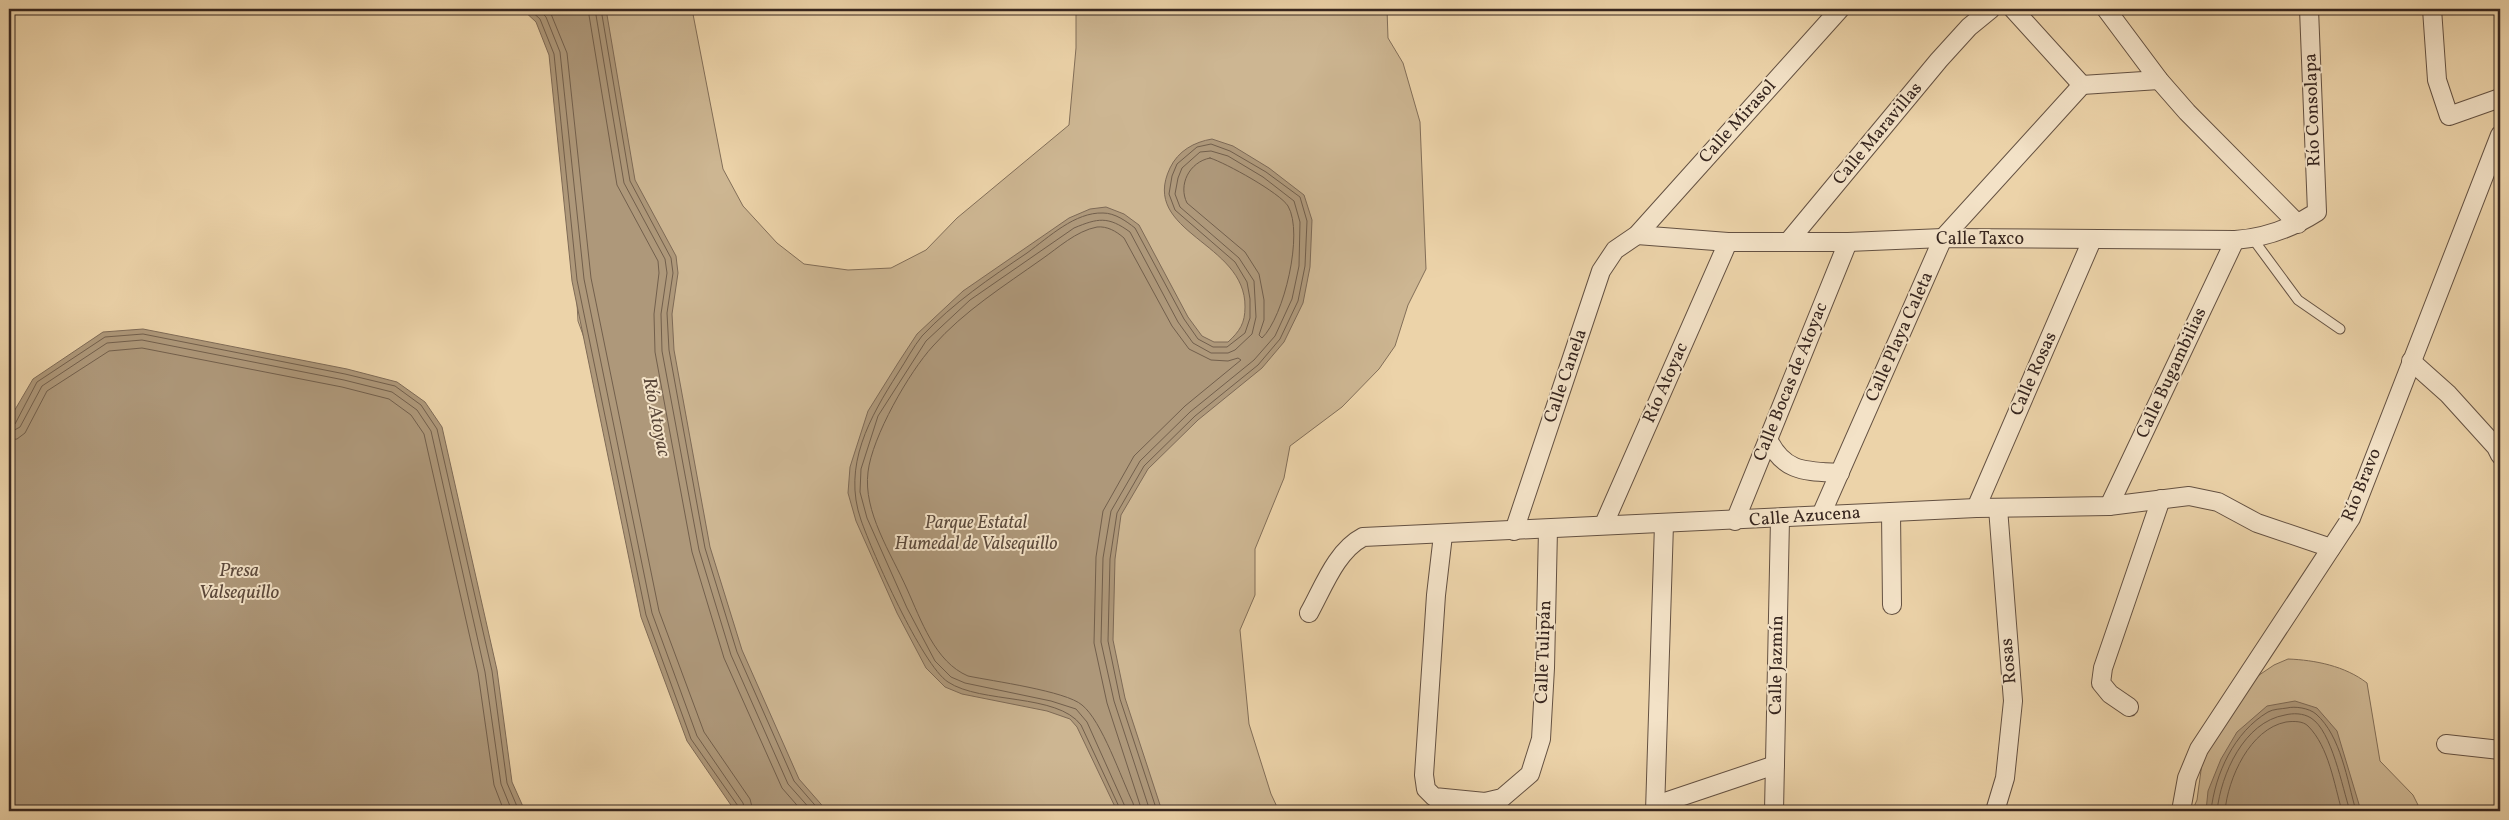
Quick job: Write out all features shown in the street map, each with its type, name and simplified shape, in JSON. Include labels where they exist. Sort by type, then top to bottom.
[{"type":"street","name":"Calle Mirasol","points":[[1637,235],[1840,9]]},
{"type":"street","name":"Calle Maravillas","points":[[1788,242],[1969,27],[1991,9]]},
{"type":"street","points":[[2013,9],[2082,85],[2159,80]]},
{"type":"street","points":[[2106,9],[2159,80],[2186,112],[2298,224]]},
{"type":"street","name":"Río Consolapa","points":[[2309,9],[2318,212]]},
{"type":"street","points":[[2432,9],[2436,80],[2449,116],[2500,98]]},
{"type":"street","name":"Calle Playa Caleta","points":[[1821,515],[1943,238],[2082,85]]},
{"type":"street","name":"Río Bravo","points":[[2182,811],[2187,778],[2200,748],[2351,518],[2500,135]]},
{"type":"street","name":"Calle Taxco","points":[[1637,235],[1728,242],[1848,242],[1943,238],[2235,240],[2253,239],[2298,224],[2318,212]]},
{"type":"street","name":"Calle Canela","points":[[1514,531],[1601,271],[1615,250],[1637,235]]},
{"type":"street","name":"Calle Rosas","points":[[1976,508],[2092,240]]},
{"type":"street","name":"Calle Bugambilias","points":[[2109,506],[2235,240]]},
{"type":"street","name":"Río Atoyac","points":[[1604,524],[1728,242]]},
{"type":"street","name":"Calle Bocas de Atoyac","points":[[1735,521],[1848,242]]},
{"type":"street","points":[[2411,361],[2448,394],[2496,447],[2500,455]]},
{"type":"street","points":[[1768,439],[1775,455],[1787,464],[1805,470],[1840,473]]},
{"type":"street","name":"Calle Azucena","points":[[1309,613],[1344,552],[1352,542],[1362,537],[1443,535],[1604,524],[1735,521],[1976,508],[2109,506],[2161,499],[2205,498],[2218,502],[2257,523],[2331,548]]},
{"type":"street","points":[[2129,707],[2110,694],[2101,683],[2103,668],[2161,499]]},
{"type":"street","name":"Rosas","points":[[1995,811],[2005,778],[2013,701],[1998,508]]},
{"type":"street","points":[[1891,512],[1892,605]]},
{"type":"street","name":"Calle Jazmín","points":[[1774,811],[1780,519]]},
{"type":"street","points":[[1664,524],[1656,808],[1775,765]]},
{"type":"street","name":"Calle Tulipán","points":[[1443,535],[1436,595],[1424,775],[1426,789],[1434,797],[1485,802],[1502,798],[1530,774],[1541,730],[1548,529]]},
{"type":"street","points":[[2446,744],[2500,750]]},
{"type":"lane","points":[[2253,239],[2298,300],[2340,329]]},
{"type":"green space","name":"Parque Estatal Humedal de Valsequillo","points":[[558,9],[692,9],[723,169],[743,206],[777,243],[804,264],[848,270],[891,268],[926,250],[957,218],[1069,125],[1076,48],[1076,9],[1387,9],[1388,38],[1403,63],[1420,122],[1426,269],[1408,305],[1395,346],[1379,369],[1342,407],[1290,446],[1284,478],[1255,549],[1255,595],[1240,630],[1249,724],[1271,794],[1279,811],[757,811],[578,321],[561,11]]},
{"type":"green space","points":[[2288,659],[2309,661],[2339,668],[2367,683],[2380,761],[2413,795],[2421,811],[2192,811],[2197,800],[2204,748],[2231,694],[2274,665]]},
{"type":"water","points":[[522,9],[606,9],[635,180],[676,256],[678,273],[672,314],[674,350],[710,547],[742,650],[799,779],[827,811],[735,811],[687,741],[641,617],[572,281],[549,55],[536,22]]},
{"type":"water","points":[[1212,139],[1233,146],[1269,168],[1304,195],[1312,220],[1310,267],[1303,303],[1284,342],[1262,368],[1198,420],[1148,469],[1121,515],[1115,559],[1113,640],[1125,698],[1162,811],[1117,811],[1077,727],[1070,719],[1047,711],[962,694],[945,687],[926,668],[897,613],[856,521],[848,493],[850,467],[868,411],[917,334],[963,291],[1069,218],[1090,209],[1106,207],[1124,214],[1139,225],[1188,317],[1202,336],[1214,342],[1228,342],[1239,330],[1244,318],[1245,307],[1241,285],[1229,267],[1180,223],[1169,208],[1164,190],[1170,168],[1177,157],[1187,148],[1199,142]]},
{"type":"water","name":"Presa Valsequillo","points":[[143,329],[347,369],[397,382],[425,402],[442,427],[497,670],[512,782],[525,811],[9,811],[9,430],[13,413],[33,379],[103,332]]},
{"type":"water","points":[[2295,701],[2317,708],[2337,731],[2361,811],[2206,811],[2208,791],[2221,759],[2237,732],[2267,706]]}]
